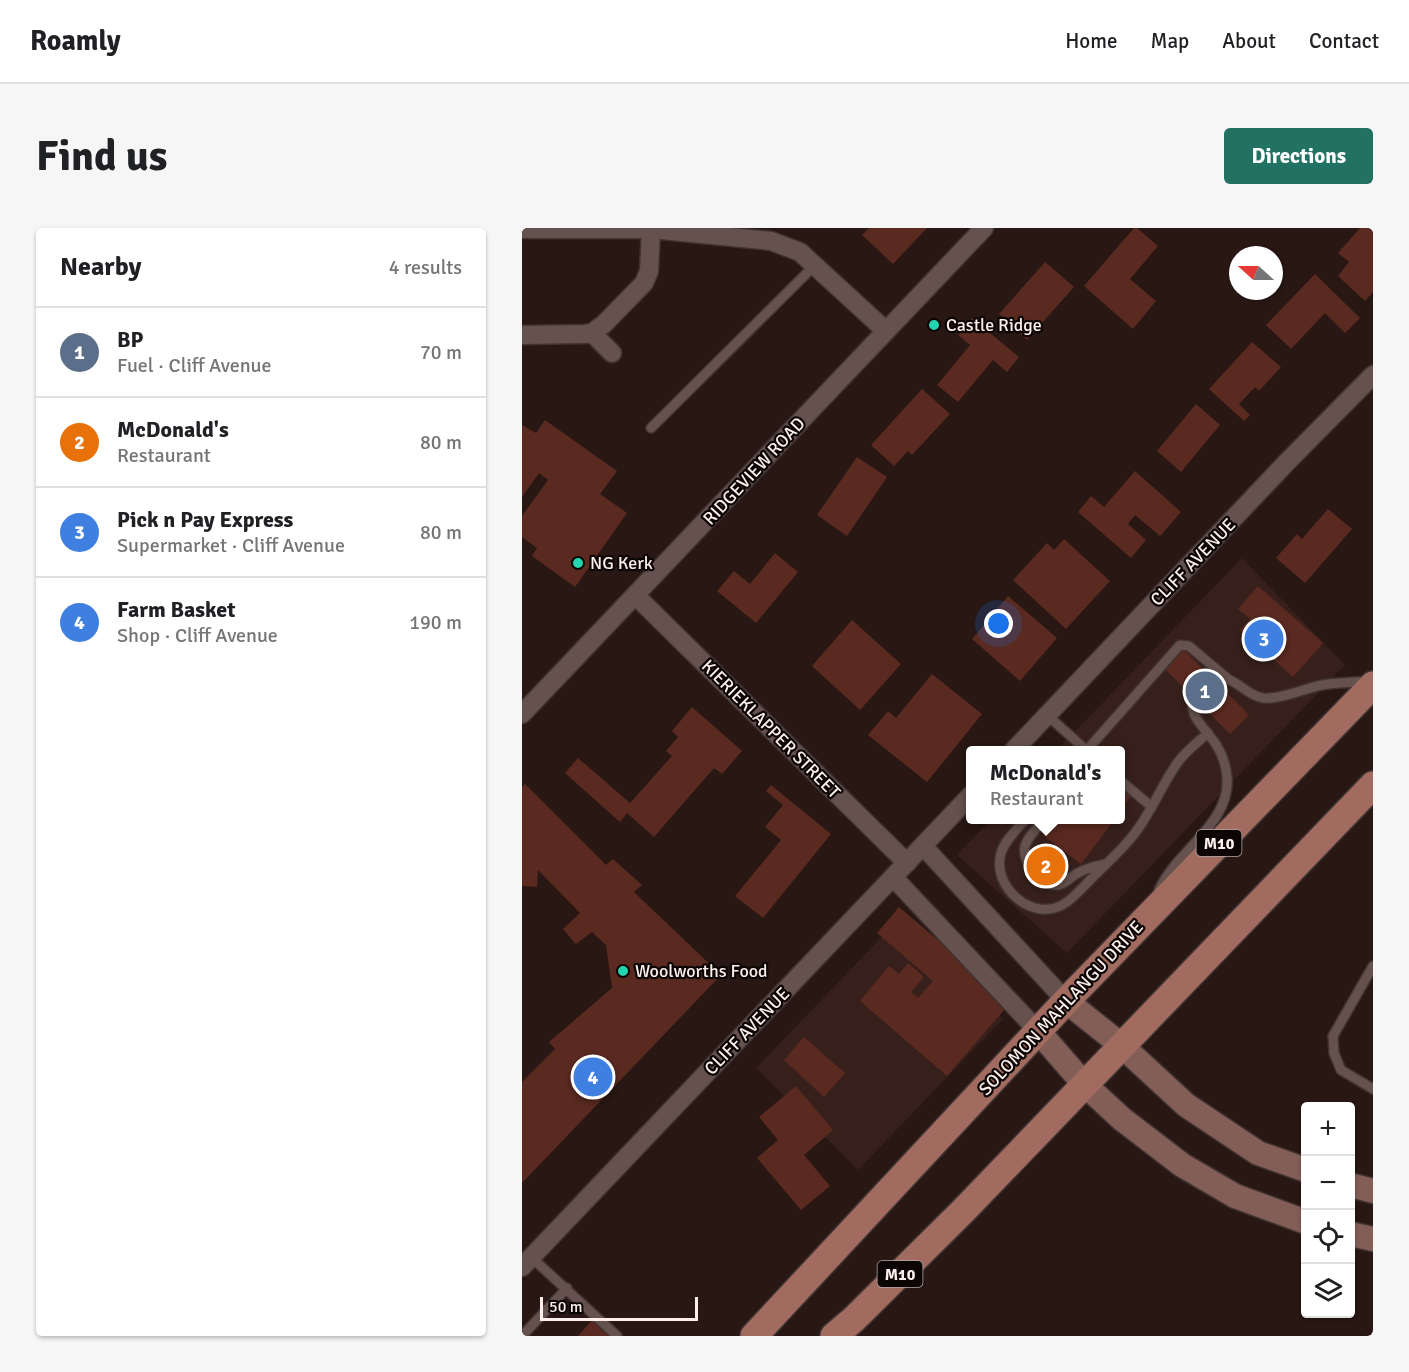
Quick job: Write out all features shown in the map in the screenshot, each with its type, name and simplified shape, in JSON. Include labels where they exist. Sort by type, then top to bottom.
[{"type":"main road","name":"SOLOMON MAHLANGU DRIVE","points":[[754,1336],[1066,1001],[1373,685]]},
{"type":"main road","name":"M10","points":[[834,1336],[964,1210],[1373,785]]},
{"type":"main road","points":[[1066,1001],[1121,1045],[1186,1105],[1258,1153],[1301,1169]]},
{"type":"main road","points":[[1038,1031],[1084,1084],[1122,1119],[1182,1165],[1235,1196],[1301,1221]]},
{"type":"main road","points":[[1355,1186],[1373,1191]]},
{"type":"main road","points":[[1355,1234],[1373,1239]]},
{"type":"street","name":"RIDGEVIEW ROAD","points":[[522,714],[984,228]]},
{"type":"street","points":[[522,229],[651,229],[771,241],[800,252],[886,331]]},
{"type":"street","points":[[523,335],[592,333],[604,324],[648,277],[651,229]]},
{"type":"street","points":[[592,333],[612,353]]},
{"type":"street","name":"CLIFF AVENUE","points":[[1018,746],[1373,375]]},
{"type":"street","name":"KIERIEKLAPPER STREET","points":[[636,596],[907,863]]},
{"type":"street","name":"CLIFF AVENUE","points":[[527,1262],[966,800]]},
{"type":"street","points":[[923,846],[1066,1001]]},
{"type":"street","points":[[893,877],[1038,1031]]},
{"type":"lane","points":[[651,428],[815,265]]},
{"type":"lane","points":[[1090,746],[1180,645],[1189,646],[1228,679],[1254,696],[1269,698],[1323,685],[1373,679]]},
{"type":"lane","points":[[1213,679],[1220,677],[1228,679]]},
{"type":"lane","points":[[1147,917],[1161,885],[1212,823],[1224,800],[1227,778],[1224,759],[1194,715],[1192,709],[1194,699]]},
{"type":"lane","points":[[1047,715],[1082,746]]},
{"type":"lane","points":[[1021,824],[1001,853],[1000,864],[1005,884],[1026,905],[1042,909],[1055,908],[1065,903],[1135,833],[1178,761],[1208,733]]},
{"type":"lane","points":[[1125,784],[1152,807]]},
{"type":"lane","points":[[1041,824],[1025,846],[1025,857],[1028,864],[1043,880],[1056,885],[1063,884],[1084,870],[1107,863]]},
{"type":"lane","points":[[1373,966],[1333,1036],[1334,1053],[1341,1070],[1373,1089]]},
{"type":"lane","points":[[527,1262],[567,1288],[617,1336]]},
{"type":"lane","points":[[522,1336],[567,1288]]},
{"type":"shaded area","points":[[1242,558],[1345,665],[1067,953],[957,855],[987,824],[1125,824],[1125,746],[1061,746]]},
{"type":"shaded area","points":[[901,917],[1003,1019],[858,1170],[756,1068]]},
{"type":"building","points":[[869,228],[927,228],[893,264],[862,235]]},
{"type":"building","points":[[1134,228],[1158,246],[1130,279],[1156,301],[1133,329],[1084,286]]},
{"type":"building","points":[[1360,228],[1373,228],[1373,292],[1365,301],[1338,276],[1349,262],[1338,253]]},
{"type":"building","points":[[1045,262],[1074,287],[1027,340],[999,314]]},
{"type":"building","points":[[1315,274],[1360,318],[1345,333],[1325,313],[1291,349],[1266,325]]},
{"type":"building","points":[[972,318],[1019,357],[1007,372],[993,360],[958,402],[937,385],[970,345],[958,335]]},
{"type":"building","points":[[1252,342],[1281,367],[1259,391],[1255,387],[1239,404],[1250,415],[1244,421],[1209,389]]},
{"type":"building","points":[[922,389],[950,414],[912,455],[908,451],[894,466],[871,445]]},
{"type":"building","points":[[1196,404],[1220,425],[1181,472],[1157,451]]},
{"type":"building","points":[[545,420],[617,471],[600,494],[627,513],[575,587],[532,556],[537,548],[522,537],[522,516],[548,480],[539,473],[522,497],[522,425],[536,433]]},
{"type":"building","points":[[857,457],[887,477],[847,536],[817,515]]},
{"type":"building","points":[[1135,471],[1181,512],[1160,536],[1135,515],[1128,524],[1146,540],[1131,558],[1078,512],[1091,496],[1104,507]]},
{"type":"building","points":[[1328,509],[1352,529],[1305,583],[1276,558],[1297,534],[1302,539]]},
{"type":"building","points":[[1064,539],[1110,581],[1066,629],[1013,580],[1047,543],[1054,550]]},
{"type":"building","points":[[775,553],[798,572],[756,623],[717,591],[734,571],[750,584]]},
{"type":"building","points":[[1258,586],[1323,643],[1293,677],[1240,630],[1250,619],[1238,609]]},
{"type":"building","points":[[1008,596],[1057,638],[1020,681],[972,639]]},
{"type":"building","points":[[852,620],[901,664],[860,710],[812,666]]},
{"type":"building","points":[[1183,649],[1249,715],[1230,734],[1164,668]]},
{"type":"building","points":[[932,674],[982,714],[927,782],[868,735],[888,711],[896,718]]},
{"type":"building","points":[[692,707],[742,751],[722,774],[714,768],[654,837],[627,813],[620,822],[565,773],[578,758],[630,803],[672,756],[666,751],[678,737],[672,731]]},
{"type":"building","points":[[1125,781],[1136,789],[1125,804]]},
{"type":"building","points":[[525,784],[606,865],[613,859],[642,885],[634,892],[721,975],[522,1183],[522,1082],[555,1049],[549,1042],[612,988],[606,945],[592,932],[576,944],[563,929],[580,913],[538,870],[537,887],[522,886],[522,787]]},
{"type":"building","points":[[771,785],[831,834],[763,918],[735,896],[781,840],[765,827],[783,805],[766,791]]},
{"type":"building","points":[[1053,824],[1111,824],[1081,864],[1044,836]]},
{"type":"building","points":[[899,907],[1011,1002],[947,1076],[860,1001],[889,966],[899,974],[908,963],[924,977],[911,992],[918,998],[933,981],[877,933]]},
{"type":"building","points":[[804,1037],[845,1073],[824,1097],[784,1060]]},
{"type":"building","points":[[796,1086],[833,1130],[804,1155],[830,1186],[801,1210],[757,1158],[778,1140],[759,1117]]},
{"type":"building","points":[[596,1316],[618,1336],[578,1336]]},
{"type":"place","name":"Castle Ridge","points":[[934,325]]},
{"type":"place","name":"NG Kerk","points":[[578,563]]},
{"type":"place","name":"Pick n Pay Express","points":[[1264,639]]},
{"type":"place","name":"BP","points":[[1205,691]]},
{"type":"place","name":"McDonald's","points":[[1046,866]]},
{"type":"place","name":"Woolworths Food","points":[[623,971]]},
{"type":"place","name":"Farm Basket","points":[[593,1077]]}]
